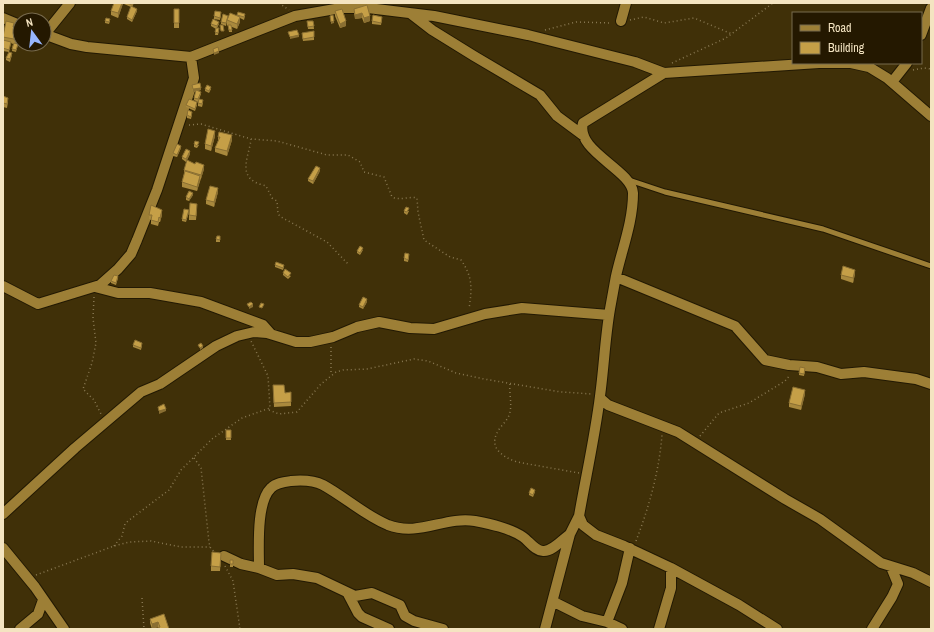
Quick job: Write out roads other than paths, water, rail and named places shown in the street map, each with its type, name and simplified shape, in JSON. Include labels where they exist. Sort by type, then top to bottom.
[{"type":"street","points":[[52,25],[70,3]]},
{"type":"street","points":[[621,21],[626,3]]},
{"type":"street","points":[[52,37],[71,44],[191,57],[295,16],[341,8],[368,8],[434,16],[528,36],[616,56],[660,72],[801,64]]},
{"type":"street","points":[[922,32],[931,8]]},
{"type":"street","points":[[410,13],[432,30],[540,95],[558,116],[584,136],[596,152],[626,178],[633,192],[629,227],[616,277],[609,315],[600,398],[579,516],[570,534],[554,602],[545,629]]},
{"type":"street","points":[[3,286],[38,304],[92,287],[109,278],[131,254],[157,190],[195,75],[191,57]]},
{"type":"street","points":[[856,64],[870,67],[892,82],[931,116]]},
{"type":"street","points":[[892,82],[906,65]]},
{"type":"street","points":[[584,136],[582,129],[583,123],[660,72]]},
{"type":"street","points":[[616,277],[735,326],[765,360],[816,367],[841,374],[864,372],[916,379],[931,384]]},
{"type":"street","points":[[92,287],[118,293],[150,293],[201,302],[263,325],[271,334]]},
{"type":"street","points":[[3,514],[141,392],[160,384],[227,340],[247,334],[271,334],[301,342],[333,338],[357,327],[378,322],[424,329],[439,328],[485,314],[522,308],[609,315]]},
{"type":"street","points":[[600,398],[608,404],[662,425],[694,442],[786,500],[820,519],[881,563],[913,573],[931,582]]},
{"type":"street","points":[[259,568],[259,525],[267,493],[277,484],[302,480],[322,485],[365,512],[387,524],[399,528],[430,527],[466,520],[475,521],[516,532],[538,550],[543,551],[553,547],[570,534]]},
{"type":"street","points":[[579,516],[583,525],[589,530],[671,568],[777,629]]},
{"type":"street","points":[[3,548],[32,584],[64,629]]},
{"type":"street","points":[[607,622],[622,583],[631,549]]},
{"type":"street","points":[[224,556],[242,564],[259,568],[280,576],[293,574],[317,578],[348,594],[358,596],[372,593],[400,605],[406,616],[414,621],[443,629]]},
{"type":"street","points":[[872,629],[892,597],[898,584],[891,567]]},
{"type":"street","points":[[659,629],[671,588],[671,568]]},
{"type":"street","points":[[348,594],[362,617],[389,629]]},
{"type":"street","points":[[20,629],[38,614],[43,600]]},
{"type":"street","points":[[554,602],[582,616],[607,622],[622,629]]},
{"type":"lane","points":[[626,178],[665,192],[823,230],[931,266]]}]
